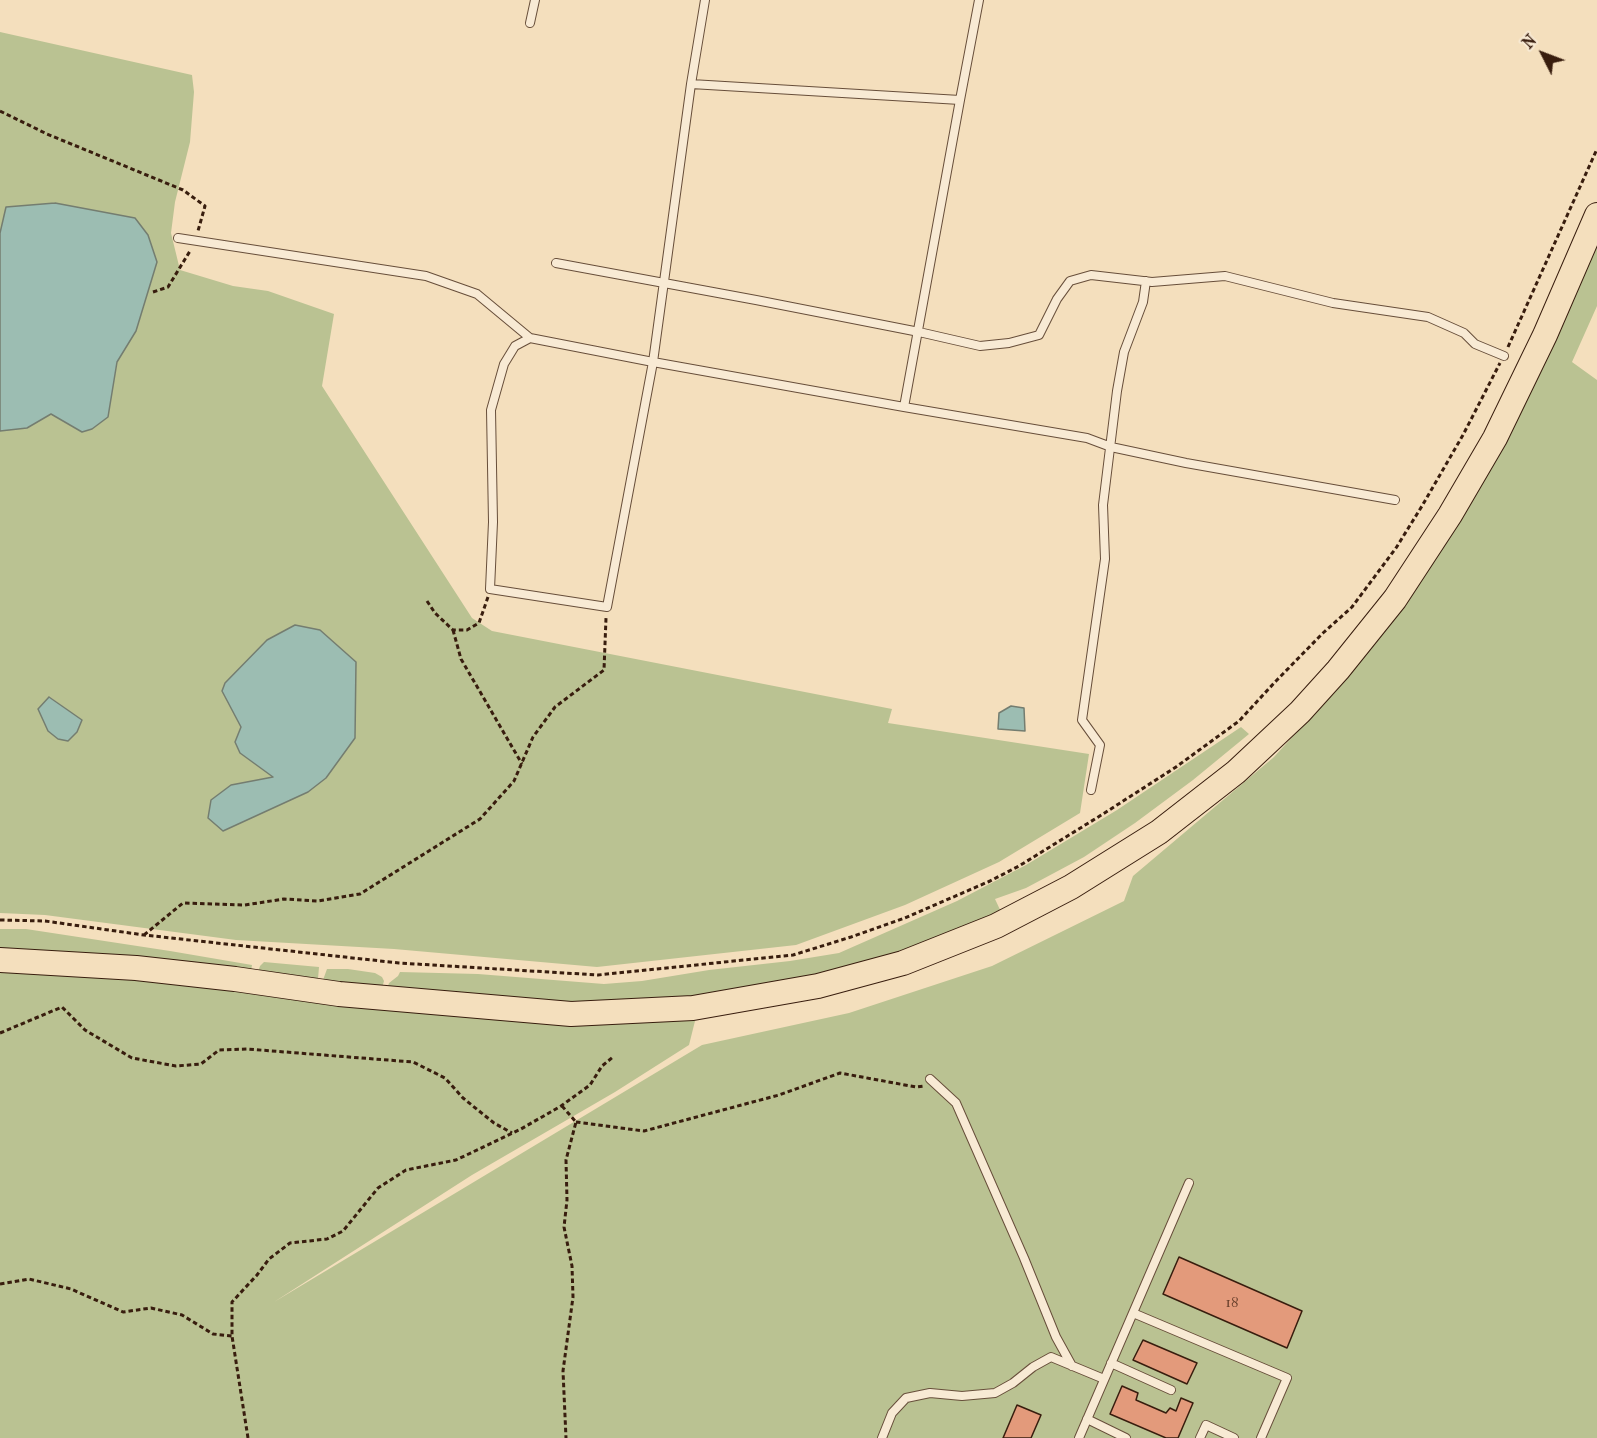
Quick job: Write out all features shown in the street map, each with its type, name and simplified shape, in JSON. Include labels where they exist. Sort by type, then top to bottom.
[{"type":"main road","points":[[0,960],[136,968],[339,993],[571,1014],[693,1008],[818,986],[903,963],[996,926],[1071,887],[1159,832],[1236,772],[1300,712],[1338,670],[1395,599],[1450,514],[1495,438],[1545,335],[1597,215]]},
{"type":"lane","points":[[530,23],[535,0]]},
{"type":"lane","points":[[530,338],[514,346],[504,364],[491,410],[493,522],[490,589],[607,607],[653,362],[691,84],[705,0]]},
{"type":"lane","points":[[904,408],[980,0]]},
{"type":"lane","points":[[691,84],[960,100]]},
{"type":"lane","points":[[178,238],[426,276],[477,294],[530,338],[904,408],[1088,438],[1111,447],[1186,463],[1395,500]]},
{"type":"lane","points":[[556,263],[756,300],[980,346],[1010,343],[1039,335],[1057,298],[1070,281],[1091,275],[1152,282],[1226,276],[1334,303],[1428,317],[1464,333],[1475,344],[1504,356]]},
{"type":"lane","points":[[1091,790],[1100,745],[1082,720],[1105,559],[1103,505],[1124,352],[1143,302],[1146,281]]},
{"type":"lane","points":[[932,1081],[956,1103],[1056,1337],[1072,1366]]},
{"type":"lane","points":[[1079,1438],[1190,1183]]},
{"type":"lane","points":[[1133,1313],[1287,1378],[1261,1438]]},
{"type":"lane","points":[[882,1438],[892,1413],[906,1398],[930,1393],[962,1396],[995,1393],[1013,1383],[1033,1367],[1051,1358],[1104,1379]]},
{"type":"lane","points":[[1111,1363],[1171,1390]]},
{"type":"lane","points":[[1087,1419],[1126,1438]]},
{"type":"lane","points":[[1200,1438],[1206,1425],[1234,1438]]},
{"type":"path","points":[[0,111],[46,134],[183,190],[205,206],[189,254],[168,286],[153,292]]},
{"type":"path","points":[[0,920],[45,921],[144,935],[399,963],[598,975],[792,955],[914,914],[990,881],[1020,866],[1103,814],[1176,767],[1239,721],[1323,633],[1352,607],[1396,548],[1457,445],[1504,356],[1597,149]]},
{"type":"path","points":[[453,630],[467,630],[479,623],[490,589]]},
{"type":"path","points":[[427,601],[435,613],[453,630],[460,659],[522,764]]},
{"type":"path","points":[[144,935],[183,903],[245,905],[284,899],[318,901],[360,894],[480,819],[514,782],[533,737],[555,707],[604,670],[607,607]]},
{"type":"path","points":[[0,1033],[62,1007],[85,1030],[132,1058],[176,1066],[201,1064],[219,1050],[247,1049],[412,1062],[445,1078],[463,1098],[494,1123],[513,1133]]},
{"type":"path","points":[[248,1438],[232,1336],[232,1302],[269,1259],[290,1243],[327,1239],[343,1231],[378,1188],[406,1170],[456,1160],[513,1133],[561,1106],[590,1085],[602,1066],[613,1057]]},
{"type":"path","points":[[561,1106],[576,1122],[644,1131],[779,1095],[840,1073],[916,1087],[932,1081]]},
{"type":"path","points":[[566,1438],[563,1371],[573,1297],[572,1266],[564,1227],[567,1200],[566,1160],[576,1122]]},
{"type":"path","points":[[0,1284],[29,1279],[71,1289],[123,1312],[151,1308],[182,1315],[213,1334],[232,1336]]},
{"type":"green space","points":[[0,32],[192,75],[194,92],[190,142],[175,202],[171,233],[180,270],[233,286],[268,291],[334,314],[322,386],[472,618],[492,631],[892,709],[888,723],[1089,754],[1080,813],[999,862],[905,905],[796,945],[597,967],[394,949],[236,940],[45,915],[0,913],[0,431],[27,428],[51,414],[108,417],[117,362],[136,331],[6,207],[0,233]],"holes":[[[320,630],[356,662],[355,738],[326,778],[308,792],[223,831],[231,785],[274,777],[240,753],[235,742],[241,727],[222,691],[225,683],[268,640]],[[50,697],[81,720],[77,732]]]},
{"type":"green space","points":[[1597,242],[1597,306],[1572,362],[1597,380],[1597,1438],[0,1438],[0,971],[696,1017],[689,1045],[615,1092],[472,1175],[274,1302],[702,1045],[849,1013],[992,966],[1124,901],[1133,876],[1274,757],[1379,638],[1428,569]]},
{"type":"green space","points":[[1241,727],[1249,734],[1135,823],[1084,857],[1026,888],[995,899],[1002,914],[904,953],[850,970],[752,991],[656,1002],[596,1004],[489,1002],[281,979],[130,958],[0,952],[0,929],[26,929],[252,965],[251,971],[258,972],[264,962],[319,967],[318,979],[323,980],[327,969],[375,973],[384,981],[382,988],[387,989],[389,983],[400,972],[478,974],[604,984],[642,981],[839,953],[957,901],[1026,865],[1117,810]]},
{"type":"water","points":[[55,203],[135,218],[148,235],[157,262],[136,331],[117,362],[108,417],[92,429],[82,432],[51,414],[27,428],[0,431],[0,233],[6,207]]},
{"type":"water","points":[[295,625],[320,630],[356,662],[355,738],[326,778],[308,792],[223,831],[208,818],[211,800],[231,785],[273,777],[240,753],[235,742],[241,727],[222,691],[225,683],[267,640]]},
{"type":"water","points":[[49,697],[82,720],[77,732],[68,741],[58,739],[48,731],[38,709]]},
{"type":"water","points":[[1011,706],[1024,708],[1025,731],[998,729],[999,713]]},
{"type":"building","points":[[1179,1257],[1302,1311],[1287,1348],[1163,1294]]},
{"type":"building","points":[[1143,1340],[1197,1363],[1187,1384],[1133,1360]]},
{"type":"building","points":[[1122,1386],[1138,1393],[1136,1400],[1166,1413],[1170,1408],[1176,1411],[1181,1398],[1193,1403],[1178,1438],[1166,1438],[1110,1414]]},
{"type":"building","points":[[1017,1405],[1041,1415],[1031,1438],[1003,1438]]}]
